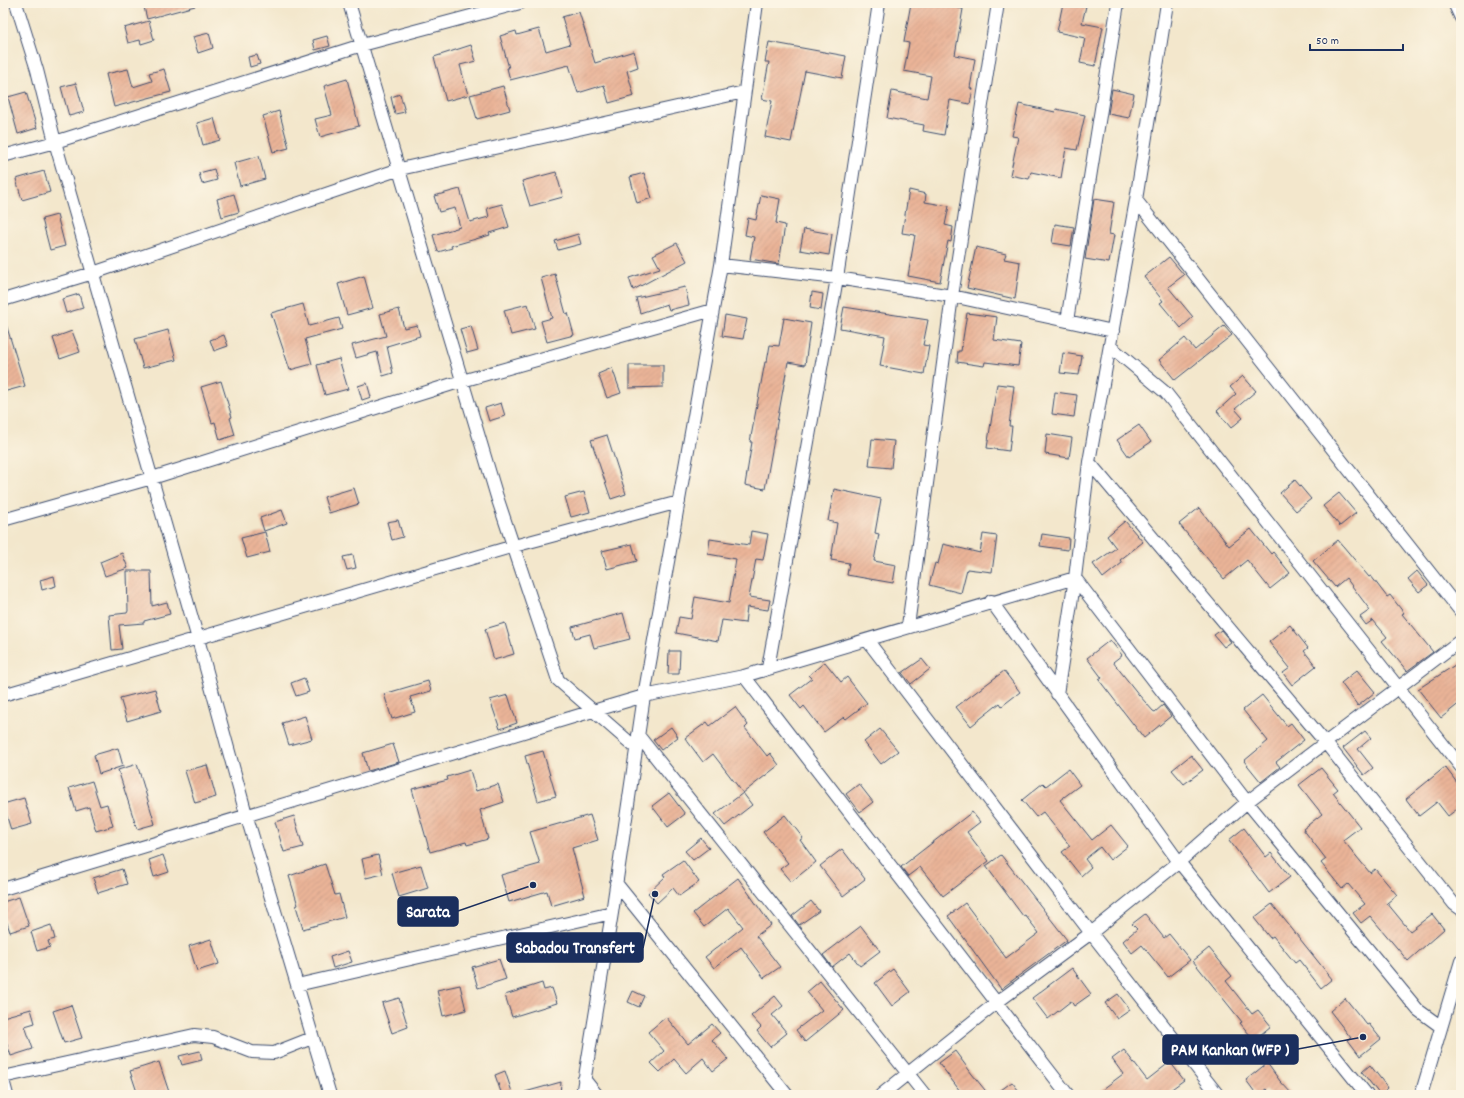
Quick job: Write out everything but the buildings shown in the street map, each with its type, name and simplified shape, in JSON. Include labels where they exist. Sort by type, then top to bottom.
[{"type":"street","points":[[16,3],[38,70],[55,142],[198,639],[246,814],[330,1095]]},
{"type":"street","points":[[349,3],[400,169],[462,381],[558,680],[636,748]]},
{"type":"street","points":[[3,156],[55,142],[362,45],[520,3]]},
{"type":"street","points":[[582,1095],[612,913],[644,696],[721,265],[757,3]]},
{"type":"street","points":[[768,668],[837,278],[879,3]]},
{"type":"street","points":[[908,626],[952,296],[998,3]]},
{"type":"street","points":[[1067,321],[1118,3]]},
{"type":"street","points":[[1057,694],[1076,578],[1089,462],[1136,200],[1167,3]]},
{"type":"street","points":[[1454,3],[1461,18]]},
{"type":"street","points":[[3,300],[92,273],[400,169],[744,92]]},
{"type":"street","points":[[1136,200],[1461,612]]},
{"type":"street","points":[[721,265],[837,278],[952,296],[1113,331]]},
{"type":"street","points":[[3,520],[152,478],[462,381],[713,310]]},
{"type":"street","points":[[1110,347],[1166,393],[1461,767]]},
{"type":"street","points":[[1089,462],[1325,742],[1454,904],[1461,908]]},
{"type":"street","points":[[3,695],[514,546],[679,502]]},
{"type":"street","points":[[3,889],[246,814],[593,710],[644,696],[744,676],[867,640],[991,601],[1076,578]]},
{"type":"street","points":[[1076,578],[1247,802],[1418,1010],[1440,1026]]},
{"type":"street","points":[[991,601],[1179,862],[1367,1095]]},
{"type":"street","points":[[867,640],[1091,933],[1218,1095]]},
{"type":"street","points":[[881,1095],[996,1003],[1091,933],[1179,862],[1247,802],[1461,640]]},
{"type":"street","points":[[744,676],[1068,1095]]},
{"type":"street","points":[[638,735],[909,1073],[925,1095]]},
{"type":"street","points":[[616,883],[787,1095]]},
{"type":"street","points":[[296,985],[612,913]]},
{"type":"street","points":[[1421,1095],[1440,1026],[1461,960]]},
{"type":"street","points":[[7,1095],[3,1079],[194,1036],[213,1037],[252,1052],[274,1053],[312,1038]]},
{"type":"street","points":[[584,1079],[597,1095]]},
{"type":"place","name":"Sarata","points":[[533,885]]},
{"type":"place","name":"Sabadou Transfert","points":[[655,894]]},
{"type":"place","name":"PAM Kankan (WFP )","points":[[1363,1037]]}]
